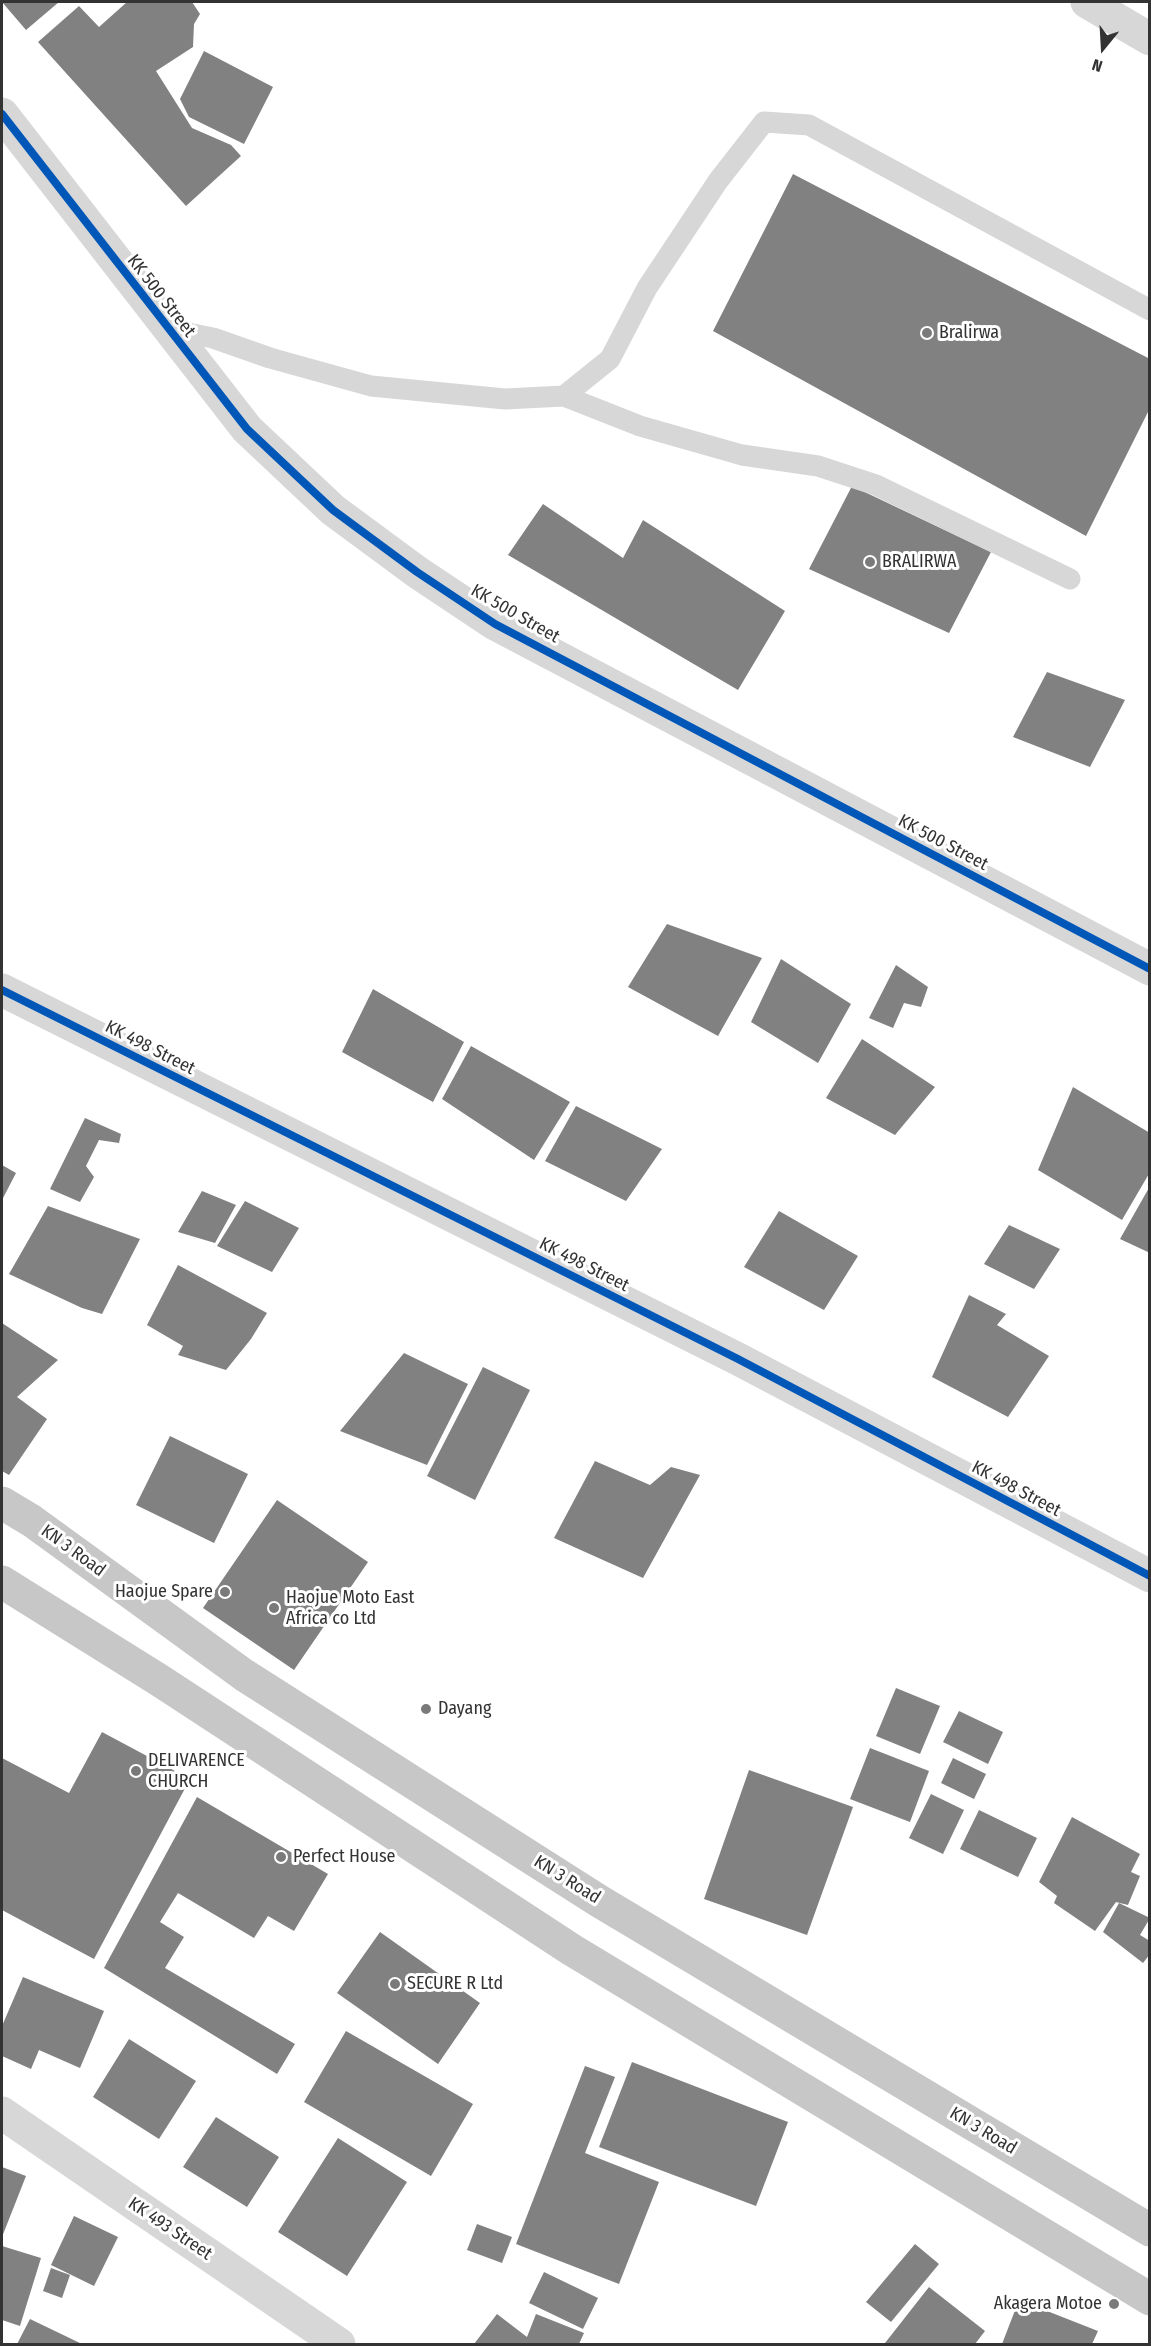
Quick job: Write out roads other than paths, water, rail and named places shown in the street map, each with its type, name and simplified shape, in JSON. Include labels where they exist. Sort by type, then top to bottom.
[{"type":"highway","name":"KN 3 Road","points":[[2,1503],[32,1521],[244,1675],[599,1901],[1149,2230]]},
{"type":"highway","points":[[2,1582],[159,1680],[572,1950],[1149,2299]]},
{"type":"street","points":[[1087,2],[1149,39]]},
{"type":"street","name":"KK 500 Street","points":[[2,114],[247,429],[333,510],[417,572],[495,624],[1149,969]]},
{"type":"street","name":"KK 498 Street","points":[[2,990],[738,1359],[1149,1576]]},
{"type":"street","name":"KK 493 Street","points":[[2,2112],[339,2344]]},
{"type":"lane","points":[[564,396],[610,359],[647,288],[718,181],[764,122],[808,125],[1149,310]]},
{"type":"lane","points":[[168,329],[213,338],[270,358],[371,386],[505,399],[564,396],[640,426],[742,455],[818,466],[876,485],[1070,579]]},
{"type":"place","name":"Bralirwa","points":[[927,333]]},
{"type":"place","name":"BRALIRWA","points":[[870,562]]},
{"type":"place","name":"Haojue Spare","points":[[225,1592]]},
{"type":"place","name":"Haojue Moto East Africa co Ltd","points":[[274,1608]]},
{"type":"place","name":"Dayang","points":[[426,1709]]},
{"type":"place","name":"DELIVARENCE CHURCH","points":[[136,1771]]},
{"type":"place","name":"Perfect House","points":[[281,1857]]},
{"type":"place","name":"SECURE R Ltd","points":[[395,1984]]},
{"type":"place","name":"Akagera Motoe","points":[[1114,2304]]}]
